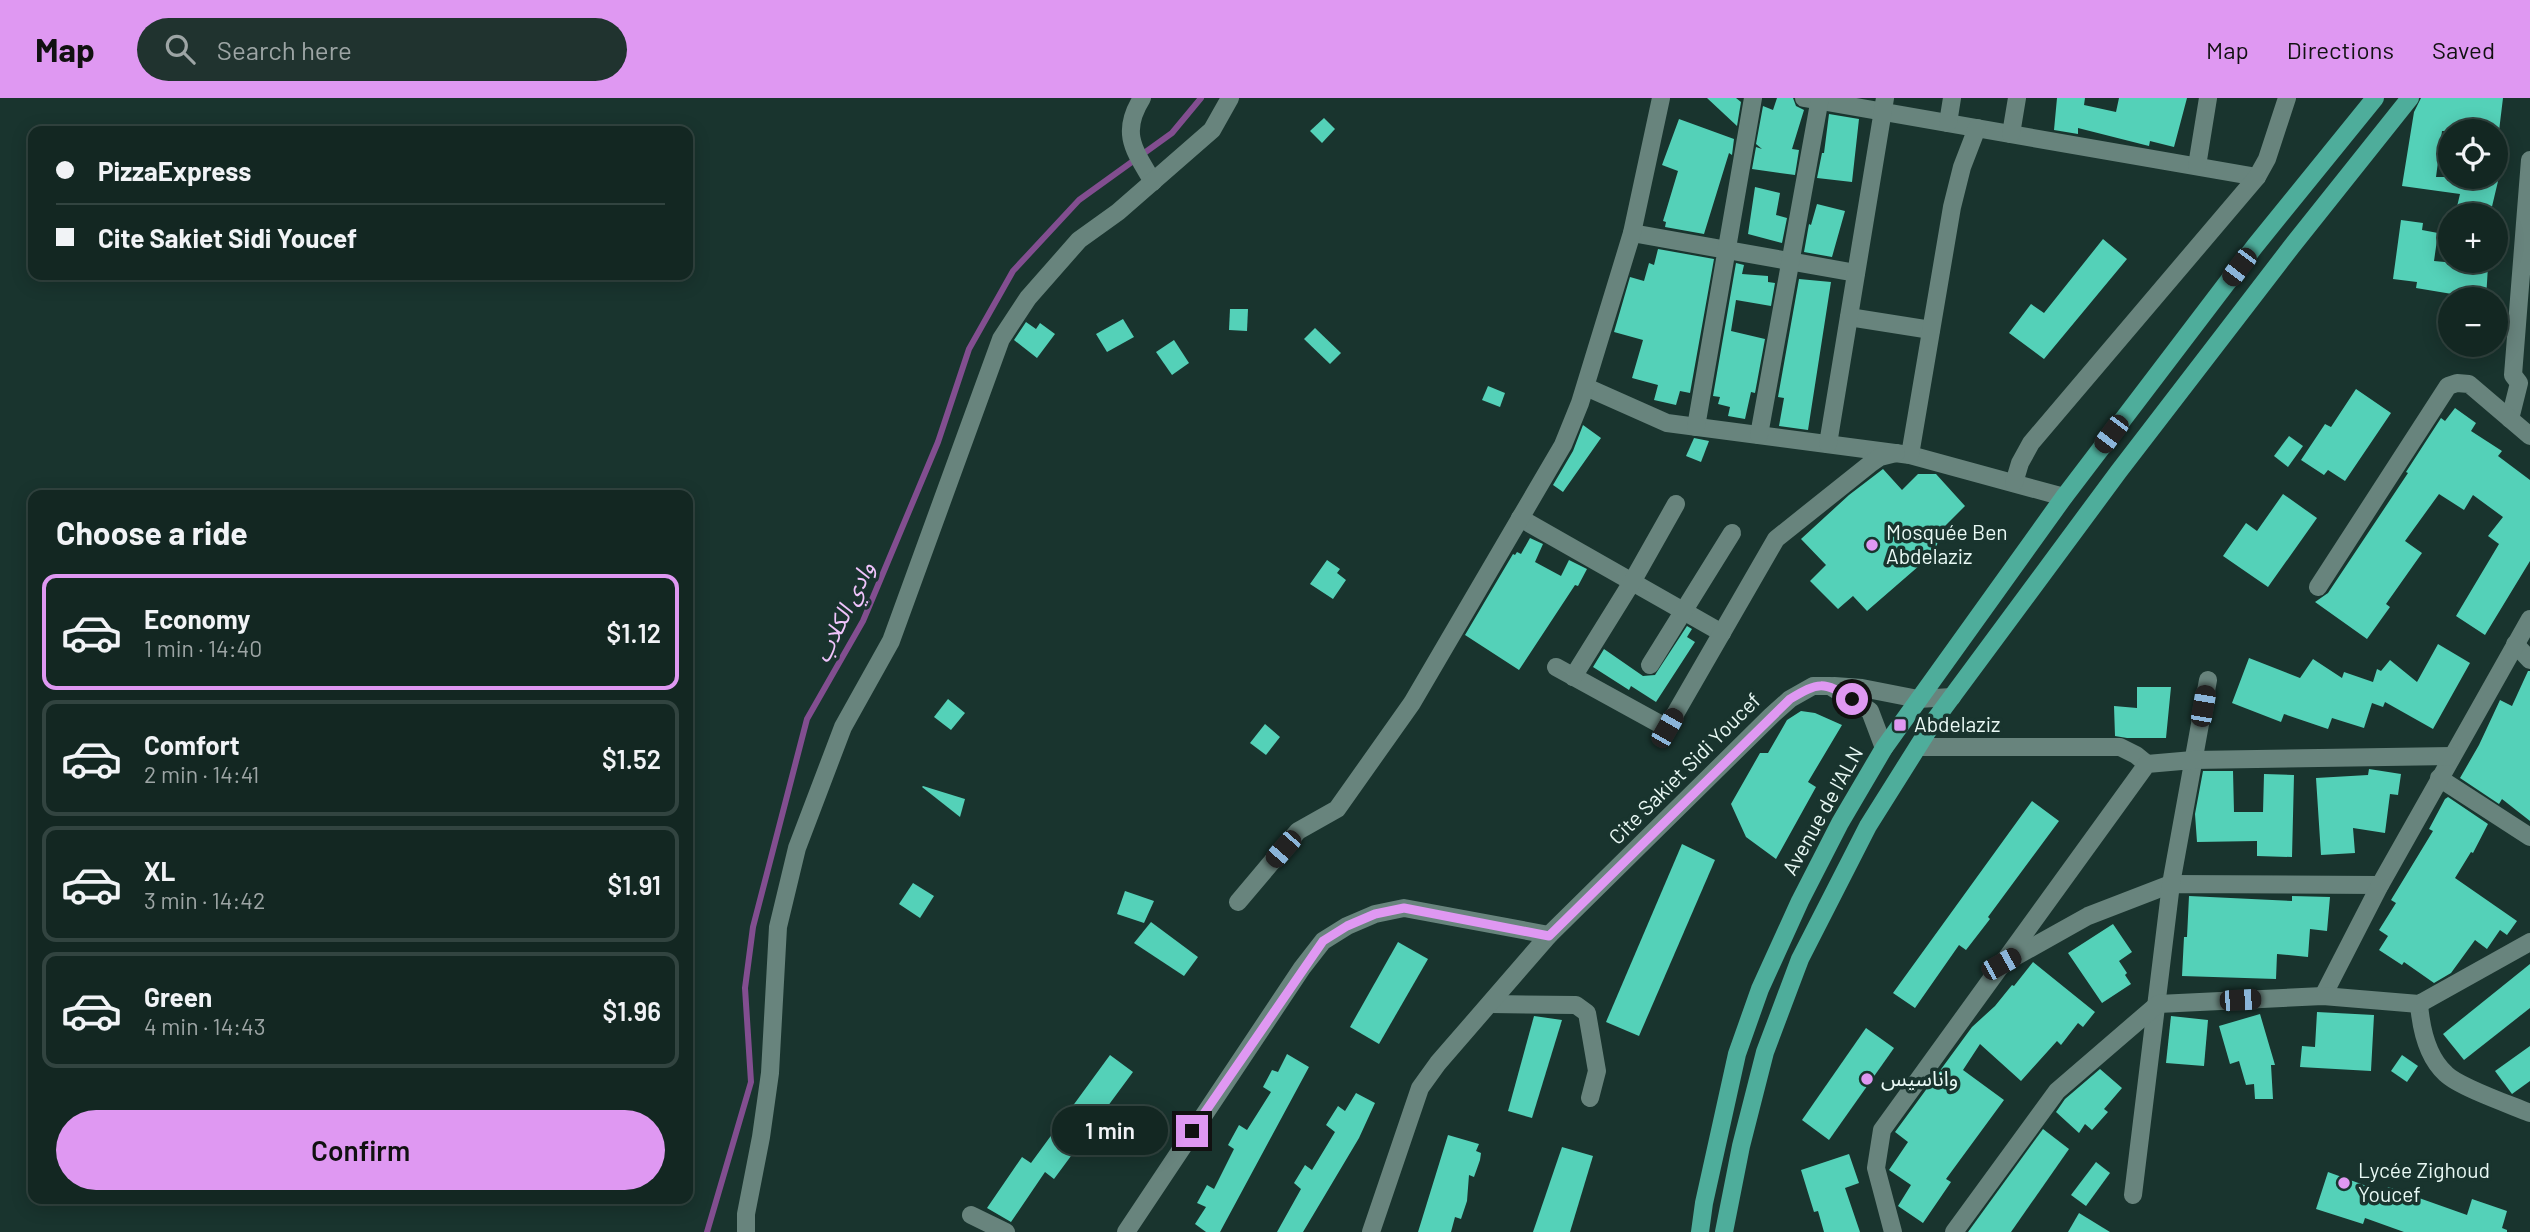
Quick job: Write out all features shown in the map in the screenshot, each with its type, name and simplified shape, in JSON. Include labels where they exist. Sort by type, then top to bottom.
[{"type":"main road","name":"Avenue de l'ALN","points":[[1700,1232],[1737,1054],[1760,989],[1800,901],[1840,823],[1884,748],[2064,497],[2255,246],[2375,98]]},
{"type":"main road","points":[[1724,1232],[1741,1146],[1765,1052],[1800,959],[1868,825],[1934,721],[2193,374],[2410,98]]},
{"type":"street","points":[[1142,98],[1132,114],[1131,144],[1153,182]]},
{"type":"street","points":[[746,1232],[746,1214],[770,1073],[778,927],[797,848],[844,727],[891,641],[1001,339],[1028,298],[1079,240],[1118,212],[1212,130],[1230,98]]},
{"type":"street","points":[[1238,902],[1298,831],[1338,809],[1412,704],[1563,445],[1586,387],[1632,233],[1661,98]]},
{"type":"street","points":[[1696,427],[1753,98]]},
{"type":"street","points":[[1948,123],[1952,98]]},
{"type":"street","points":[[2011,134],[2017,98]]},
{"type":"street","points":[[2197,166],[2208,98]]},
{"type":"street","points":[[2014,483],[2020,463],[2031,443],[2257,177],[2267,159],[2287,98]]},
{"type":"street","points":[[1759,435],[1791,262],[1815,99],[1884,105],[1948,123],[2257,177]]},
{"type":"street","points":[[1828,444],[1884,105]]},
{"type":"street","points":[[1903,454],[1931,330],[1952,207],[1962,167],[1977,128]]},
{"type":"street","points":[[2510,419],[2524,384],[2513,375],[2530,160]]},
{"type":"street","points":[[1632,233],[1856,273]]},
{"type":"street","points":[[1849,317],[1931,330]]},
{"type":"street","points":[[2318,587],[2448,386],[2457,383],[2469,384],[2530,436]]},
{"type":"street","points":[[1586,387],[1667,423],[1903,454],[2064,497]]},
{"type":"street","points":[[1556,667],[1667,728],[1776,539],[1880,457],[1903,454]]},
{"type":"street","points":[[1573,677],[1676,504]]},
{"type":"street","points":[[1520,518],[1722,633]]},
{"type":"street","points":[[1650,665],[1732,533]]},
{"type":"street","points":[[2323,996],[2380,885],[2530,619]]},
{"type":"street","points":[[2515,644],[2530,660]]},
{"type":"street","points":[[2133,1195],[2171,884],[2208,680]]},
{"type":"street","points":[[1830,685],[1918,699],[1952,697]]},
{"type":"street","points":[[1830,685],[1870,710],[1884,748]]},
{"type":"street","name":"Cite Sakiet Sidi Youcef","points":[[1371,1232],[1420,1088],[1438,1063],[1549,936],[1771,716],[1790,699],[1812,686],[1830,685]]},
{"type":"street","points":[[1919,747],[2120,747],[2147,764],[2193,760],[2452,756]]},
{"type":"street","points":[[1893,1232],[1876,1168],[1882,1130],[2147,764]]},
{"type":"street","points":[[2439,778],[2530,837]]},
{"type":"street","points":[[2001,964],[2088,916],[2171,884],[2380,885]]},
{"type":"street","points":[[1126,1232],[1323,941],[1347,926],[1375,914],[1404,908],[1549,936]]},
{"type":"street","points":[[1954,1232],[2057,1091],[2158,1004],[2323,996],[2419,1004],[2530,942]]},
{"type":"street","points":[[1492,1004],[1576,1005],[1587,1013],[1597,1071],[1590,1098]]},
{"type":"street","points":[[2419,1004],[2420,1021],[2428,1049],[2446,1074],[2530,1113]]},
{"type":"street","points":[[971,1215],[1006,1232]]},
{"type":"building","points":[[1707,98],[1736,98],[1741,102],[1737,126]]},
{"type":"building","points":[[1777,98],[1793,98],[1796,106],[1804,110],[1792,149],[1799,150],[1795,175],[1752,169],[1756,147],[1762,149],[1756,144],[1763,106],[1773,110]]},
{"type":"building","points":[[2057,98],[2085,98],[2084,105],[2116,112],[2119,98],[2187,98],[2174,147],[2150,141],[2149,146],[2078,128],[2078,134],[2054,130]]},
{"type":"building","points":[[2421,98],[2503,98],[2500,119],[2438,119],[2438,189],[2496,189],[2493,203],[2458,203],[2460,194],[2402,186],[2414,112]]},
{"type":"building","points":[[1829,114],[1859,119],[1852,182],[1817,178],[1824,153]]},
{"type":"building","points":[[1324,118],[1335,129],[1322,143],[1310,131]]},
{"type":"building","points":[[1679,119],[1734,139],[1732,155],[1729,153],[1704,234],[1665,227],[1666,222],[1663,221],[1678,171],[1662,165]]},
{"type":"building","points":[[1755,187],[1780,193],[1776,215],[1787,218],[1782,243],[1748,234]]},
{"type":"building","points":[[1817,204],[1845,211],[1832,257],[1804,252],[1809,224],[1811,225]]},
{"type":"building","points":[[2401,220],[2423,223],[2422,230],[2438,233],[2434,261],[2438,261],[2438,273],[2488,273],[2487,287],[2438,287],[2438,292],[2416,288],[2417,282],[2393,279]]},
{"type":"building","points":[[2103,239],[2127,259],[2044,359],[2009,333],[2031,304],[2044,313]]},
{"type":"building","points":[[1658,249],[1714,259],[1690,393],[1680,391],[1676,405],[1654,400],[1658,385],[1632,378],[1643,340],[1614,332],[1630,277],[1644,281],[1649,263],[1654,265]]},
{"type":"building","points":[[1736,263],[1744,265],[1742,274],[1768,276],[1768,282],[1775,283],[1771,306],[1736,300],[1731,331],[1765,339],[1755,393],[1751,392],[1745,419],[1728,416],[1730,407],[1718,404],[1720,397],[1713,396]]},
{"type":"building","points":[[1799,279],[1831,282],[1808,430],[1779,426],[1784,398],[1778,397]]},
{"type":"building","points":[[1230,309],[1248,309],[1247,331],[1229,330]]},
{"type":"building","points":[[1123,319],[1134,337],[1107,352],[1096,334]]},
{"type":"building","points":[[1026,322],[1036,329],[1040,323],[1055,334],[1037,358],[1014,340]]},
{"type":"building","points":[[1315,328],[1341,353],[1330,364],[1304,339]]},
{"type":"building","points":[[1174,340],[1189,363],[1172,375],[1156,352]]},
{"type":"building","points":[[1488,386],[1505,393],[1500,407],[1482,400]]},
{"type":"building","points":[[2356,389],[2391,413],[2345,481],[2328,470],[2324,475],[2301,460],[2325,424],[2331,427]]},
{"type":"building","points":[[2455,408],[2476,423],[2471,431],[2502,451],[2498,456],[2530,480],[2530,561],[2485,635],[2456,616],[2499,544],[2488,536],[2503,517],[2473,495],[2464,510],[2439,494],[2405,541],[2422,553],[2386,604],[2390,607],[2367,639],[2315,602],[2328,593],[2408,473],[2406,472],[2441,418],[2445,421]]},
{"type":"building","points":[[1583,425],[1601,438],[1563,492],[1553,485],[1573,451]]},
{"type":"building","points":[[2289,436],[2303,446],[2288,467],[2274,456]]},
{"type":"building","points":[[1694,438],[1709,441],[1701,462],[1686,456]]},
{"type":"building","name":"Mosquée Ben Abdelaziz","points":[[1883,469],[1902,490],[1918,474],[1936,474],[1965,506],[1941,530],[1935,552],[1867,611],[1853,596],[1838,609],[1810,581],[1826,565],[1801,539],[1849,495]]},
{"type":"building","points":[[2283,494],[2317,518],[2268,587],[2223,556],[2246,523],[2257,531]]},
{"type":"building","points":[[1530,538],[1543,544],[1535,562],[1561,576],[1569,560],[1587,569],[1519,670],[1465,635],[1513,554],[1521,554]]},
{"type":"building","points":[[1327,560],[1340,569],[1337,573],[1346,580],[1333,599],[1310,584]]},
{"type":"building","points":[[1687,626],[1692,629],[1687,637],[1695,642],[1656,702],[1631,686],[1629,690],[1593,667],[1604,649],[1643,676],[1655,675]]},
{"type":"building","points":[[2438,644],[2470,663],[2433,729],[2385,702],[2383,707],[2372,703],[2364,728],[2332,718],[2328,729],[2284,714],[2281,722],[2232,703],[2249,658],[2300,678],[2313,659],[2342,678],[2344,672],[2373,682],[2377,669],[2381,671],[2390,660],[2417,682]]},
{"type":"building","points":[[2528,671],[2530,821],[2502,799],[2499,804],[2460,778],[2500,700],[2512,706]]},
{"type":"building","points":[[2137,687],[2171,687],[2166,738],[2115,736],[2114,706],[2137,708]]},
{"type":"building","points":[[948,699],[965,713],[951,730],[934,717]]},
{"type":"building","points":[[1801,711],[1815,713],[1842,725],[1808,782],[1816,787],[1776,859],[1746,837],[1731,804],[1760,753],[1768,753],[1787,720]]},
{"type":"building","points":[[1265,724],[1280,737],[1266,755],[1250,743]]},
{"type":"building","points":[[2369,769],[2401,774],[2398,795],[2390,794],[2385,833],[2353,828],[2355,853],[2321,855],[2316,778],[2368,775]]},
{"type":"building","points":[[2203,771],[2233,771],[2234,812],[2263,812],[2264,774],[2294,775],[2292,857],[2257,856],[2257,841],[2197,842],[2195,814]]},
{"type":"building","points":[[922,787],[965,799],[960,817]]},
{"type":"building","points":[[2448,797],[2488,824],[2473,853],[2471,852],[2455,878],[2517,921],[2507,935],[2500,930],[2487,949],[2475,940],[2451,973],[2434,983],[2404,962],[2402,965],[2379,950],[2388,936],[2379,930],[2396,903],[2391,900],[2433,831],[2429,829]]},
{"type":"building","points":[[2032,801],[2059,821],[1988,917],[1990,919],[1966,950],[1959,945],[1915,1008],[1893,993]]},
{"type":"building","points":[[1682,844],[1715,860],[1639,1036],[1606,1022]]},
{"type":"building","points":[[913,883],[934,896],[920,918],[899,904]]},
{"type":"building","points":[[1125,891],[1154,901],[1144,923],[1117,914]]},
{"type":"building","points":[[2189,896],[2292,901],[2292,896],[2330,897],[2327,931],[2310,929],[2308,957],[2277,954],[2276,979],[2182,976]]},
{"type":"building","points":[[1151,922],[1198,957],[1184,976],[1134,943]]},
{"type":"building","points":[[2113,924],[2132,952],[2119,961],[2131,984],[2102,1003],[2068,953]]},
{"type":"building","points":[[1398,942],[1428,959],[1379,1044],[1350,1027]]},
{"type":"building","points":[[2033,962],[2095,1012],[2083,1027],[2078,1023],[2061,1045],[2057,1041],[2021,1081],[1980,1044],[1963,1070],[2004,1100],[1946,1179],[1951,1182],[1923,1223],[1898,1206],[1911,1185],[1889,1170],[1908,1142],[1895,1132],[1972,1027],[1995,1006],[2012,985],[2014,986]]},
{"type":"building","points":[[2530,964],[2530,1008],[2464,1060],[2443,1034]]},
{"type":"building","points":[[2317,1012],[2374,1015],[2371,1071],[2300,1067],[2302,1046],[2315,1047]]},
{"type":"building","points":[[2260,1014],[2275,1065],[2271,1065],[2273,1099],[2255,1099],[2254,1084],[2246,1085],[2239,1061],[2230,1064],[2219,1026]]},
{"type":"building","points":[[1534,1016],[1562,1020],[1532,1118],[1508,1111]]},
{"type":"building","points":[[2171,1016],[2208,1020],[2204,1066],[2166,1063]]},
{"type":"building","points":[[1866,1028],[1894,1048],[1829,1140],[1802,1120]]},
{"type":"building","points":[[2530,1046],[2530,1081],[2512,1094],[2495,1071]]},
{"type":"building","points":[[1287,1054],[1309,1067],[1220,1232],[1206,1232],[1195,1224],[1206,1207],[1197,1203],[1207,1185],[1214,1189],[1234,1149],[1228,1145],[1239,1125],[1247,1130],[1271,1092],[1263,1087],[1272,1070],[1278,1072]]},
{"type":"building","points":[[1110,1055],[1133,1072],[1054,1179],[1045,1172],[1011,1222],[987,1208],[1022,1157],[1031,1163]]},
{"type":"building","points":[[2402,1055],[2418,1066],[2407,1082],[2391,1071]]},
{"type":"building","points":[[2100,1069],[2122,1088],[2104,1109],[2108,1112],[2092,1130],[2085,1124],[2079,1133],[2056,1112],[2065,1099]]},
{"type":"building","points":[[1356,1093],[1375,1103],[1359,1138],[1303,1232],[1277,1232],[1301,1189],[1294,1183],[1305,1165],[1312,1170],[1335,1132],[1326,1125],[1338,1106],[1345,1111]]},
{"type":"building","points":[[2043,1129],[2069,1149],[2011,1232],[1968,1232]]},
{"type":"building","points":[[1448,1135],[1479,1144],[1476,1151],[1481,1153],[1480,1160],[1474,1177],[1469,1175],[1467,1201],[1461,1219],[1455,1217],[1451,1232],[1418,1232]]},
{"type":"building","points":[[1562,1147],[1593,1156],[1570,1232],[1533,1232]]},
{"type":"building","points":[[1849,1154],[1859,1183],[1845,1188],[1860,1232],[1824,1232],[1818,1211],[1814,1212],[1801,1170]]},
{"type":"building","points":[[2096,1162],[2110,1173],[2086,1206],[2071,1195]]},
{"type":"building","points":[[2328,1172],[2386,1193],[2388,1187],[2467,1215],[2472,1199],[2507,1211],[2502,1228],[2507,1232],[2404,1232],[2365,1218],[2363,1224],[2316,1209]]},
{"type":"building","points":[[2079,1213],[2110,1232],[2068,1232]]},
{"type":"waterway","name":"وادي الكلاب","points":[[707,1232],[751,1082],[745,988],[753,927],[807,719],[863,621],[938,442],[969,349],[1013,271],[1079,200],[1172,133],[1201,98]]},
{"type":"place","name":"Mosquée Ben Abdelaziz","points":[[1872,545]]},
{"type":"place","name":"Abdelaziz","points":[[1900,725]]},
{"type":"place","name":"واناسيس","points":[[1867,1079]]},
{"type":"place","name":"Lycée Zighoud Youcef","points":[[2344,1183]]},
{"type":"route","points":[[1192,1131],[1323,941],[1347,926],[1375,914],[1404,908],[1549,936],[1790,699],[1812,686],[1830,685],[1852,699]]}]
